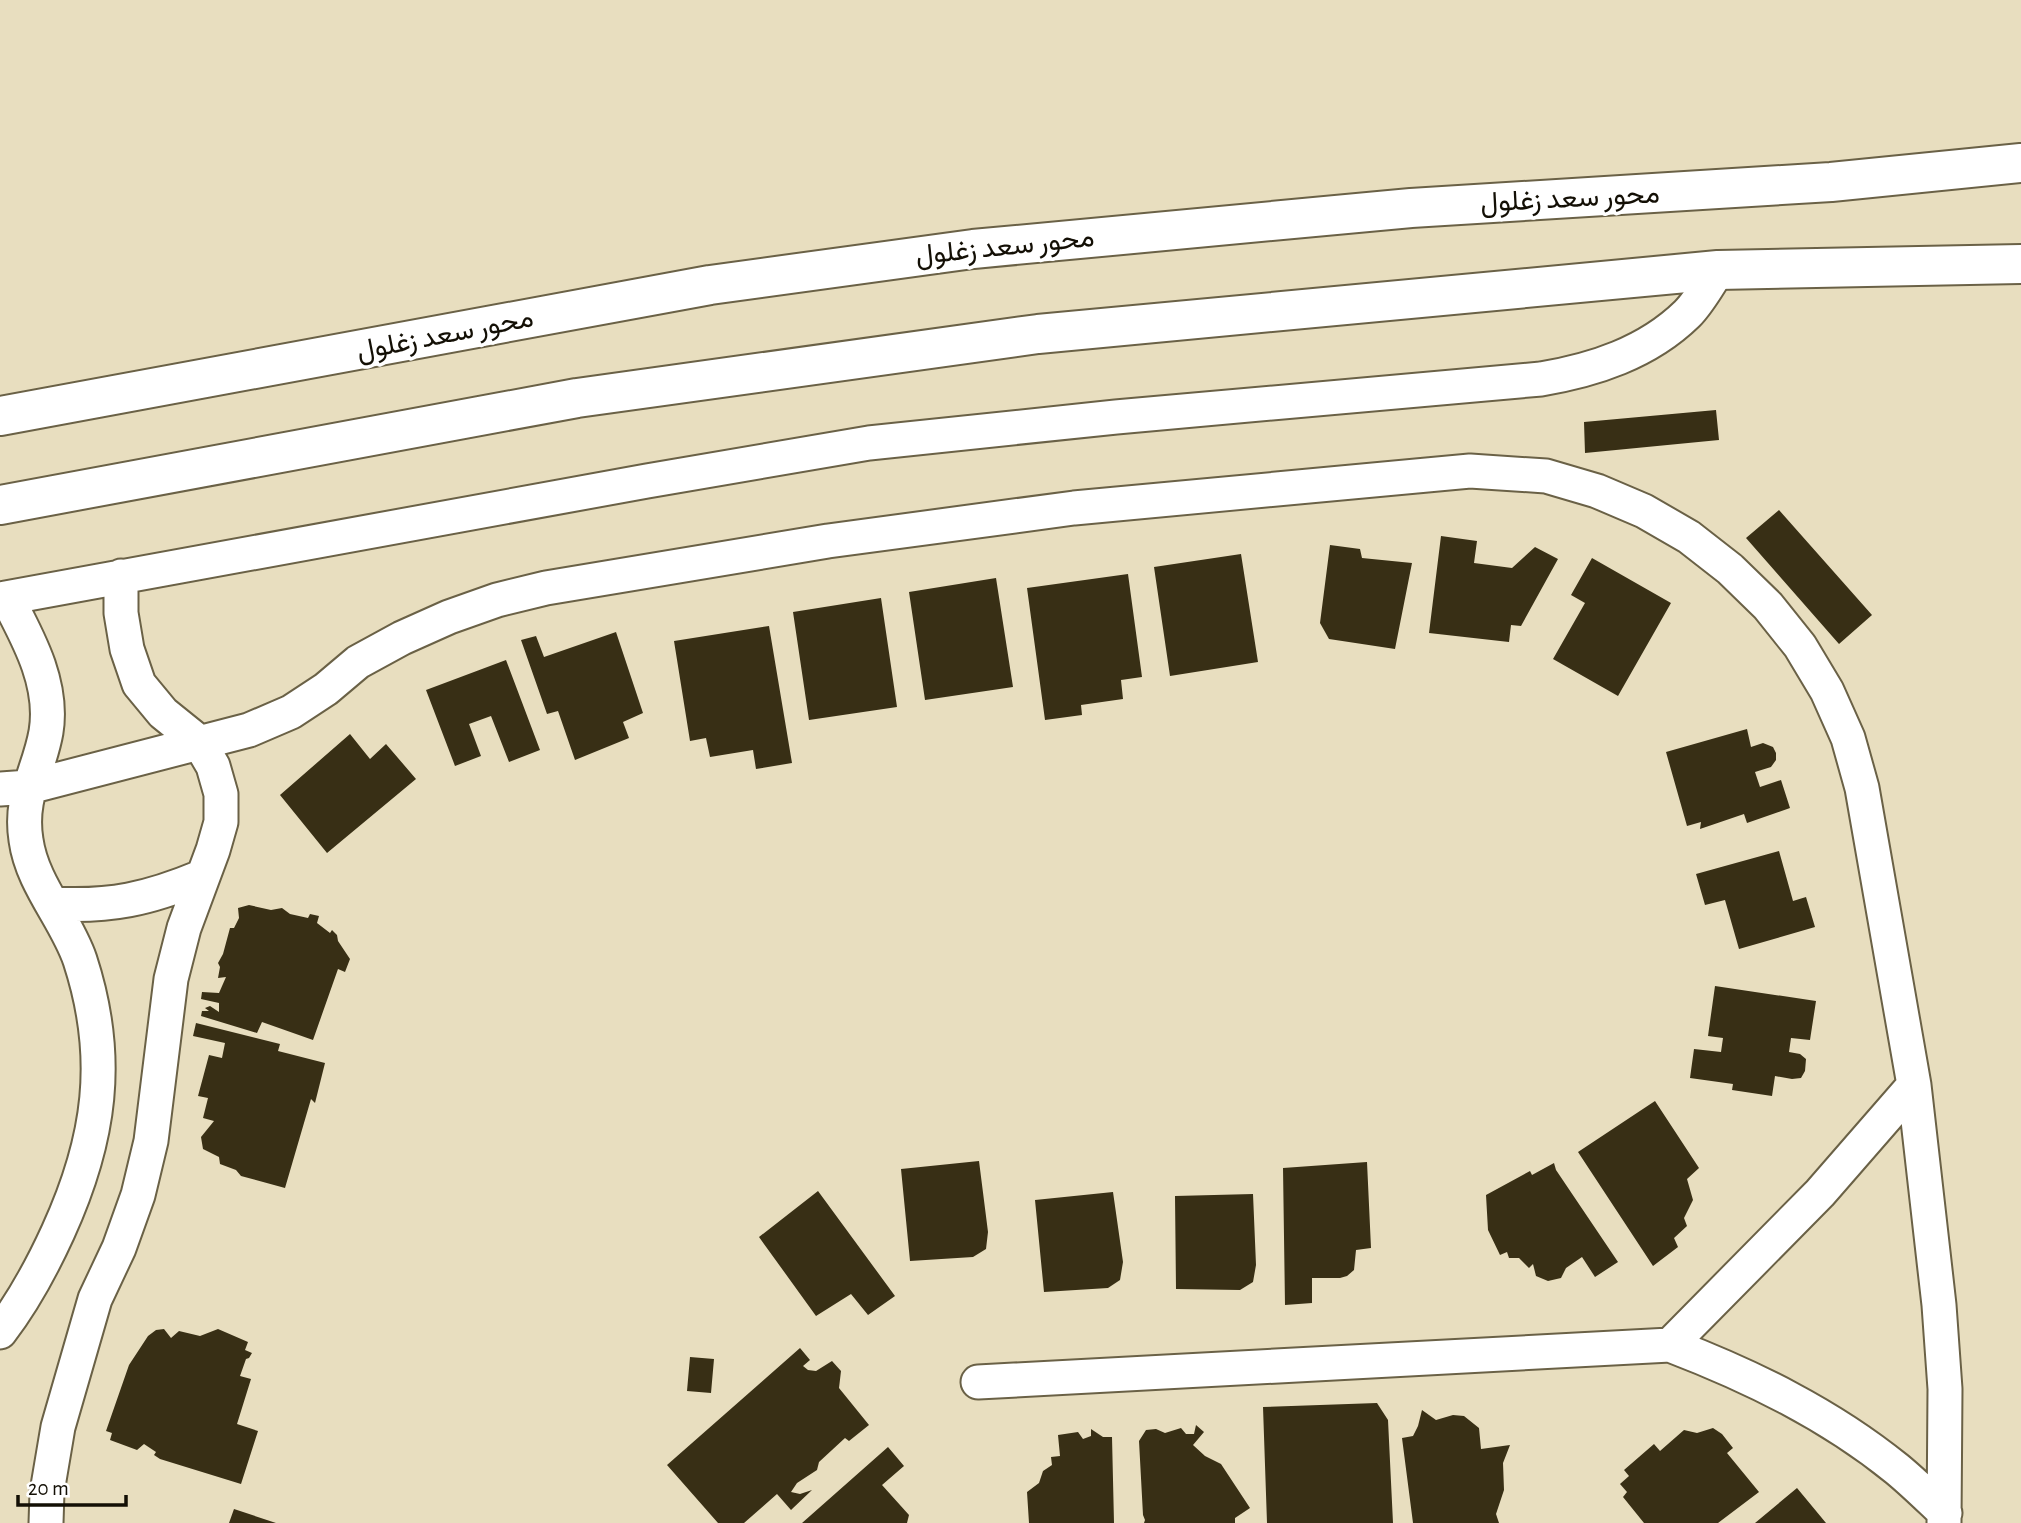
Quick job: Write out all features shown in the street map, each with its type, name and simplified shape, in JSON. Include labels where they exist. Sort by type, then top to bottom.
[{"type":"main road","name":"محور سعد زغلول","points":[[0,416],[710,285],[973,250],[1411,208],[1830,182],[2021,163]]},
{"type":"main road","points":[[0,505],[577,398],[1038,334],[1718,271],[2021,264]]},
{"type":"street","points":[[15,788],[46,732],[46,699],[39,667],[27,636],[3,598],[869,443],[995,428],[1573,374],[1614,360],[1662,334],[1688,313],[1718,271]]},
{"type":"street","points":[[15,788],[248,730],[290,712],[326,689],[358,662],[402,638],[497,600],[546,588],[828,541],[1074,508],[1470,471],[1546,476],[1597,491],[1644,511],[1700,545],[1730,569],[1768,606],[1800,646],[1827,691],[1848,738],[1862,788],[1914,1084],[1939,1306],[1945,1389],[1945,1518]]},
{"type":"street","points":[[46,1523],[47,1492],[58,1427],[94,1298],[120,1248],[138,1195],[151,1141],[171,979],[184,928],[221,822],[221,794],[213,766],[199,742],[163,713],[139,684],[127,649],[121,613],[121,576]]},
{"type":"street","points":[[0,1332],[44,1264],[75,1194],[93,1137],[99,1077],[94,1017],[79,959],[54,904],[36,875],[26,841],[24,806],[15,788]]},
{"type":"street","points":[[54,904],[92,906],[130,901],[166,892],[201,877]]},
{"type":"street","points":[[1670,1345],[1820,1193],[1914,1084]]},
{"type":"street","points":[[978,1382],[1670,1345],[1731,1369],[1800,1404],[1845,1431],[1897,1469],[1945,1518]]},
{"type":"building","points":[[1716,410],[1719,440],[1585,453],[1584,422]]},
{"type":"building","points":[[1779,510],[1872,615],[1839,644],[1746,538]]},
{"type":"building","points":[[1441,536],[1477,541],[1474,563],[1512,568],[1535,547],[1558,559],[1521,626],[1511,625],[1509,642],[1429,633]]},
{"type":"building","points":[[1330,545],[1360,549],[1362,558],[1412,563],[1395,649],[1329,639],[1320,623]]},
{"type":"building","points":[[1241,554],[1258,662],[1170,676],[1154,567]]},
{"type":"building","points":[[1592,558],[1671,603],[1618,696],[1553,659],[1585,603],[1571,595]]},
{"type":"building","points":[[1128,574],[1142,677],[1121,680],[1123,699],[1081,705],[1082,715],[1045,720],[1027,588]]},
{"type":"building","points":[[996,578],[1013,687],[925,700],[909,592]]},
{"type":"building","points":[[881,598],[897,707],[809,720],[793,612]]},
{"type":"building","points":[[769,626],[792,763],[756,769],[753,750],[710,757],[706,738],[690,741],[674,641]]},
{"type":"building","points":[[616,632],[643,713],[623,722],[629,738],[575,760],[558,711],[547,714],[521,640],[536,636],[544,657]]},
{"type":"building","points":[[506,660],[540,750],[509,762],[491,716],[469,724],[481,756],[455,766],[426,690]]},
{"type":"building","points":[[1747,729],[1751,747],[1763,743],[1773,747],[1776,753],[1776,760],[1771,767],[1755,772],[1760,787],[1781,780],[1790,808],[1747,823],[1744,814],[1700,829],[1701,822],[1687,826],[1666,752]]},
{"type":"building","points":[[350,734],[370,759],[386,744],[416,779],[327,853],[280,795]]},
{"type":"building","points":[[1779,851],[1793,901],[1806,897],[1815,927],[1739,949],[1725,900],[1705,905],[1696,874]]},
{"type":"building","points":[[249,905],[271,910],[282,908],[290,914],[308,918],[310,914],[319,916],[317,923],[337,935],[350,959],[345,972],[338,969],[313,1040],[262,1022],[257,1033],[201,1016],[202,1011],[209,1011],[205,1008],[210,1006],[219,1012],[219,1003],[201,999],[202,992],[219,993],[226,977],[218,978],[218,963],[230,928],[234,928],[239,918],[238,908]]},
{"type":"building","points":[[1715,986],[1816,1001],[1810,1040],[1791,1038],[1789,1052],[1800,1054],[1806,1059],[1801,1078],[1775,1076],[1772,1096],[1732,1090],[1733,1084],[1690,1078],[1694,1049],[1721,1052],[1723,1038],[1708,1036]]},
{"type":"building","points":[[196,1023],[280,1044],[278,1051],[325,1063],[315,1103],[311,1099],[285,1188],[241,1176],[236,1170],[220,1164],[219,1157],[203,1149],[201,1137],[214,1121],[203,1118],[208,1098],[198,1096],[209,1055],[222,1058],[225,1043],[193,1036]]},
{"type":"building","points":[[1655,1101],[1699,1168],[1687,1179],[1693,1200],[1684,1218],[1687,1226],[1674,1238],[1678,1247],[1653,1266],[1578,1152]]},
{"type":"building","points":[[979,1161],[988,1232],[986,1249],[973,1257],[910,1261],[901,1169]]},
{"type":"building","points":[[1367,1162],[1371,1248],[1356,1250],[1354,1270],[1347,1276],[1312,1278],[1312,1303],[1285,1305],[1283,1168]]},
{"type":"building","points":[[1554,1163],[1556,1170],[1618,1262],[1595,1277],[1582,1257],[1566,1268],[1561,1278],[1548,1281],[1536,1276],[1533,1264],[1529,1268],[1519,1258],[1509,1258],[1507,1252],[1500,1255],[1488,1230],[1486,1195],[1530,1171],[1532,1175]]},
{"type":"building","points":[[818,1191],[895,1296],[868,1315],[851,1294],[816,1316],[759,1237]]},
{"type":"building","points":[[1113,1192],[1123,1262],[1120,1280],[1108,1288],[1044,1292],[1035,1200]]},
{"type":"building","points":[[1253,1194],[1256,1265],[1253,1282],[1240,1290],[1176,1289],[1175,1196]]},
{"type":"building","points":[[164,1329],[171,1338],[179,1331],[200,1336],[218,1329],[248,1342],[245,1350],[252,1353],[246,1359],[240,1376],[251,1379],[237,1424],[258,1431],[241,1484],[160,1459],[154,1455],[156,1452],[144,1444],[137,1450],[110,1440],[112,1433],[106,1431],[129,1365],[148,1336],[156,1330]]},
{"type":"building","points":[[800,1348],[810,1360],[803,1366],[808,1370],[816,1371],[832,1361],[841,1371],[839,1388],[869,1425],[849,1441],[845,1438],[819,1462],[817,1470],[797,1483],[791,1492],[800,1494],[812,1490],[791,1510],[777,1494],[744,1523],[718,1523],[667,1465]]},
{"type":"building","points":[[690,1357],[714,1359],[711,1393],[687,1391]]},
{"type":"building","points":[[1377,1403],[1388,1420],[1393,1523],[1267,1523],[1263,1407]]},
{"type":"building","points":[[1422,1410],[1436,1420],[1453,1415],[1464,1416],[1479,1428],[1481,1449],[1510,1445],[1503,1463],[1504,1490],[1496,1514],[1499,1523],[1413,1523],[1402,1438],[1413,1436]]},
{"type":"building","points":[[1196,1425],[1204,1432],[1193,1445],[1205,1456],[1221,1464],[1250,1508],[1235,1518],[1235,1523],[1144,1523],[1139,1441],[1146,1430],[1156,1429],[1165,1433],[1181,1428],[1186,1434],[1194,1434]]},
{"type":"building","points":[[1713,1428],[1722,1434],[1733,1448],[1727,1453],[1759,1492],[1718,1523],[1644,1523],[1623,1497],[1627,1492],[1620,1484],[1629,1476],[1624,1470],[1654,1444],[1660,1451],[1684,1430],[1697,1433]]},
{"type":"building","points":[[1091,1429],[1103,1437],[1112,1437],[1114,1523],[1029,1523],[1027,1492],[1039,1483],[1043,1471],[1052,1465],[1051,1457],[1060,1456],[1058,1435],[1078,1432],[1083,1439],[1091,1436]]},
{"type":"building","points":[[888,1447],[904,1466],[882,1485],[909,1515],[907,1523],[802,1523]]},
{"type":"building","points":[[1797,1488],[1826,1523],[1755,1523]]},
{"type":"building","points":[[234,1509],[276,1523],[229,1523]]}]
